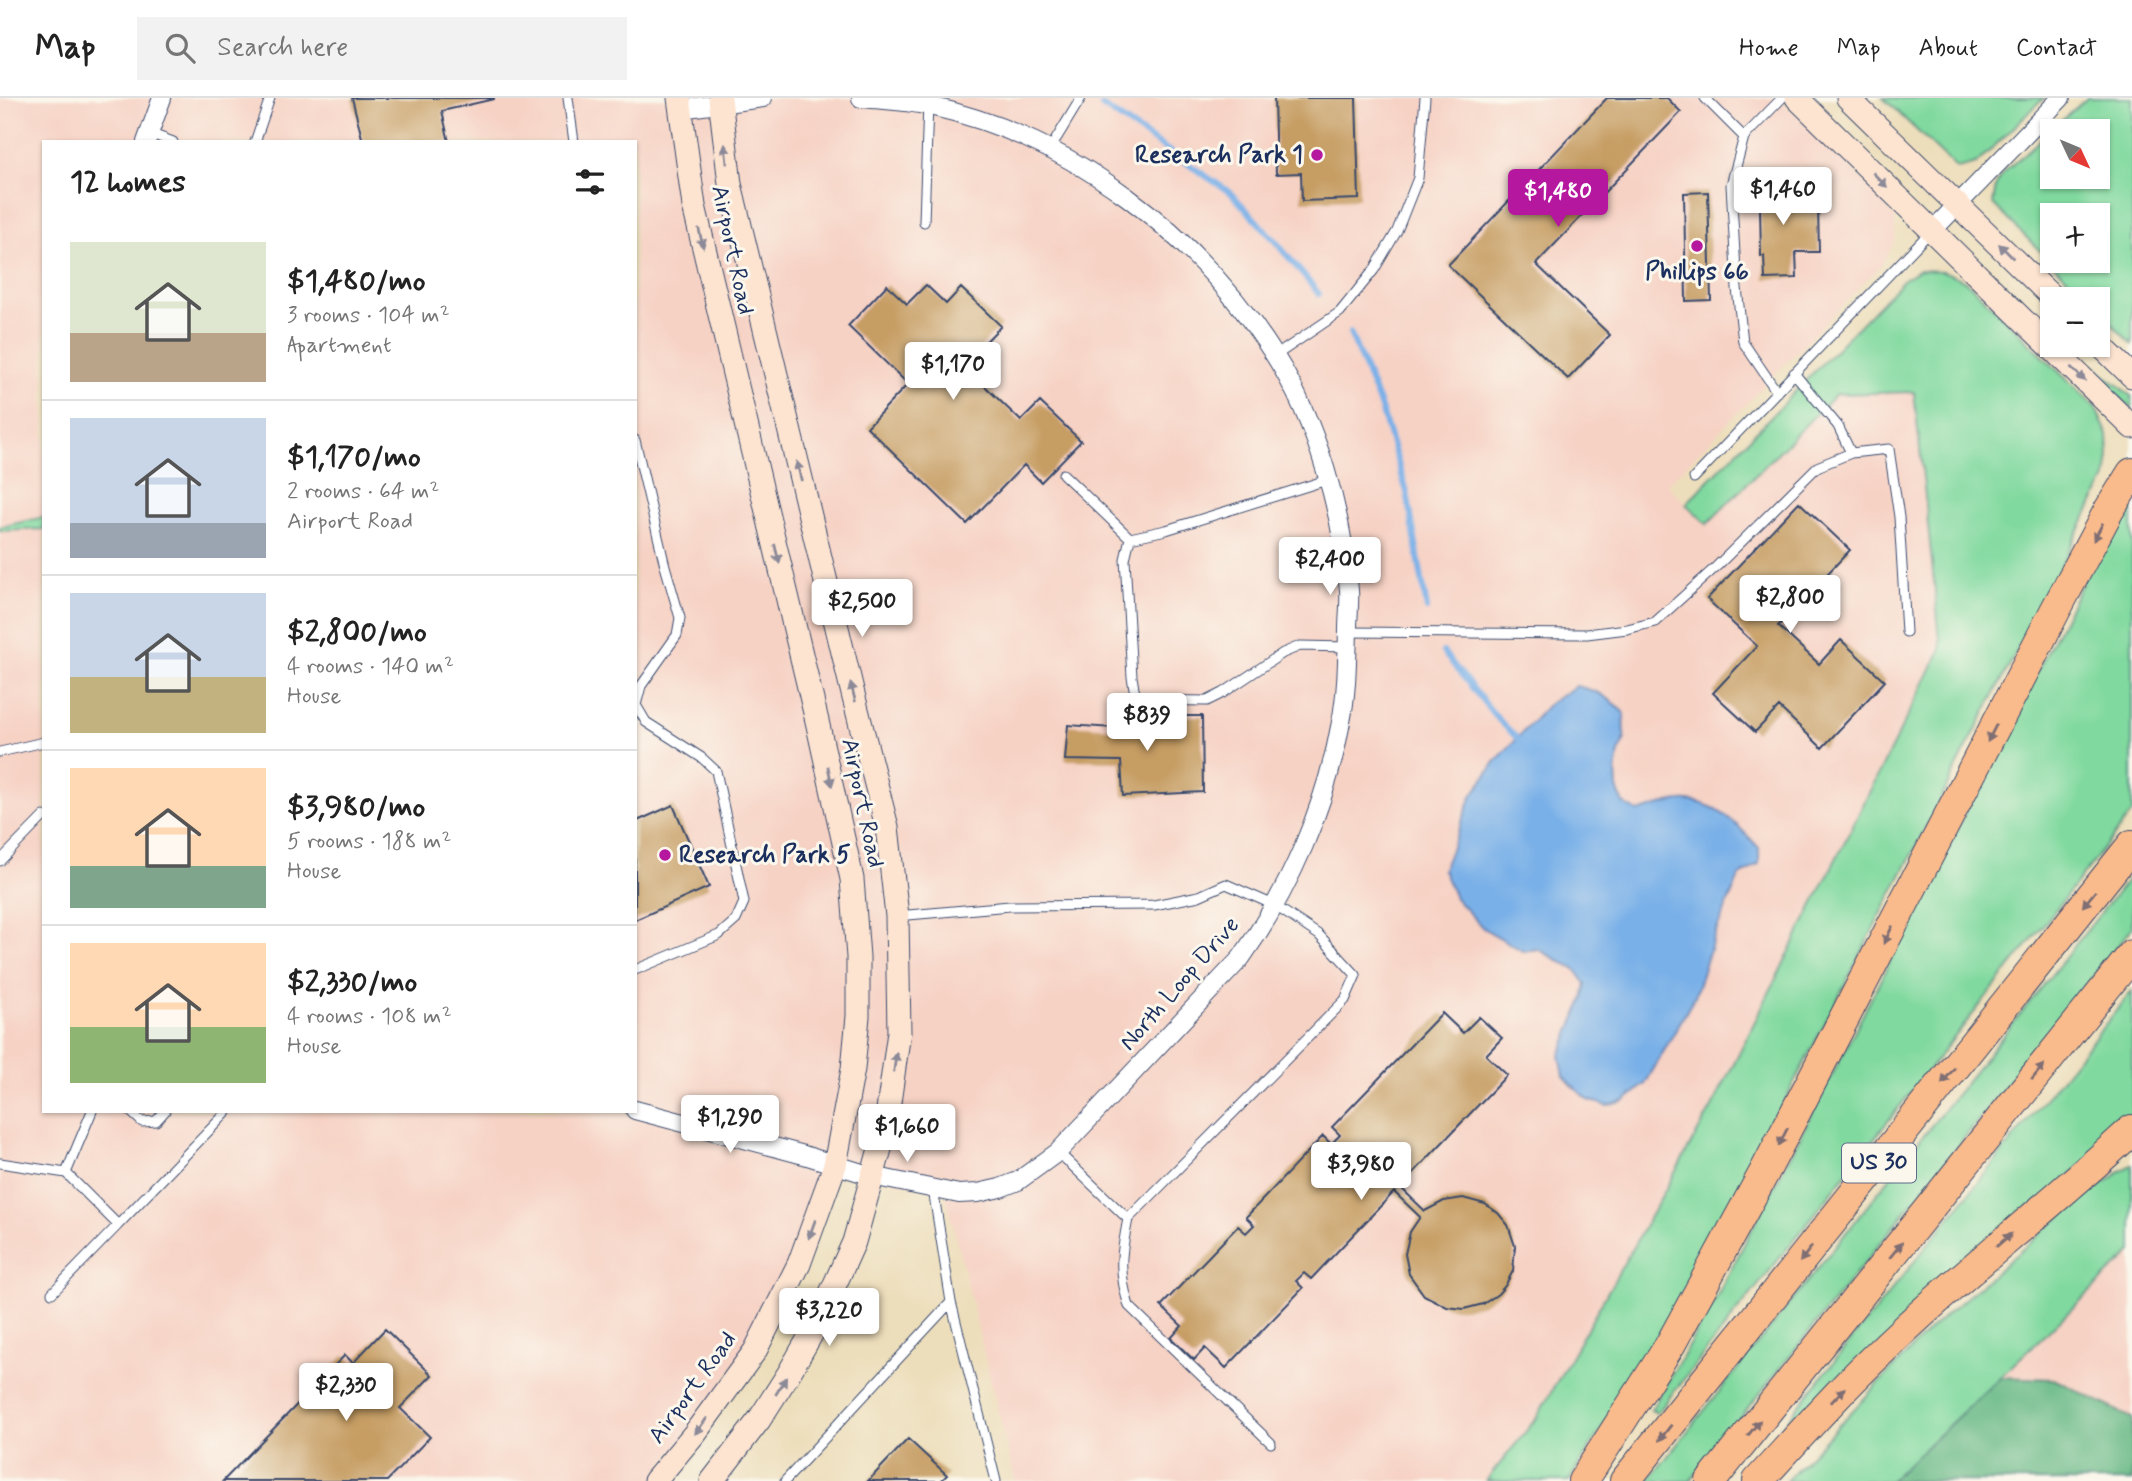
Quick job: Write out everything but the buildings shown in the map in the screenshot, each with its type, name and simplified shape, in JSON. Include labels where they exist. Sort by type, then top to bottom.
[{"type":"highway","points":[[1583,1481],[1670,1345],[1777,1147],[2067,589],[2132,472]]},
{"type":"highway","name":"US 30","points":[[1625,1481],[2132,845]]},
{"type":"highway","name":"US 30","points":[[1711,1481],[2132,955]]},
{"type":"highway","points":[[1758,1481],[1867,1364],[2132,1130]]},
{"type":"highway","points":[[2083,1175],[2132,1139]]},
{"type":"main road","points":[[1797,98],[2132,427]]},
{"type":"main road","points":[[1848,98],[2042,287]]},
{"type":"main road","name":"Airport Road","points":[[712,1481],[759,1420],[817,1324],[854,1242],[885,1131],[899,1032],[897,916],[887,827],[733,197],[720,100]]},
{"type":"main road","name":"Airport Road","points":[[655,1481],[695,1433],[755,1351],[799,1264],[835,1165],[853,1069],[858,1016],[859,957],[852,879],[694,206],[680,103]]},
{"type":"main road","points":[[2110,355],[2132,376]]},
{"type":"street","points":[[147,137],[162,98]]},
{"type":"street","points":[[680,103],[763,98]]},
{"type":"street","name":"North Loop Drive","points":[[637,1111],[873,1176],[959,1194],[978,1193],[1018,1181],[1059,1152],[1241,958],[1258,934],[1313,823],[1342,721],[1349,593],[1346,565],[1318,446],[1298,398],[1275,356],[1216,277],[1179,240],[1131,200],[1094,174],[1050,149],[928,102],[861,98]]},
{"type":"street","points":[[1931,231],[2061,98]]},
{"type":"lane","points":[[256,140],[270,98]]},
{"type":"lane","points":[[568,98],[574,140]]},
{"type":"lane","points":[[1050,149],[1081,98]]},
{"type":"lane","points":[[1275,356],[1340,312],[1374,270],[1397,231],[1418,178],[1424,98]]},
{"type":"lane","points":[[1705,98],[1744,137]]},
{"type":"lane","points":[[1777,391],[1743,342],[1731,185],[1744,137],[1782,98]]},
{"type":"lane","points":[[924,222],[928,102]]},
{"type":"lane","points":[[1694,478],[1931,231]]},
{"type":"lane","points":[[1794,373],[1827,410],[1851,453]]},
{"type":"lane","points":[[637,448],[680,618],[677,635],[641,686],[637,701]]},
{"type":"lane","points":[[1130,537],[1125,559],[1132,677],[1136,700],[1207,701],[1283,653],[1300,646],[1348,640],[1587,634],[1655,622],[1717,566],[1818,467],[1851,453],[1889,449],[1899,517],[1906,632]]},
{"type":"lane","points":[[1063,474],[1130,537]]},
{"type":"lane","points":[[1130,537],[1166,530],[1327,480]]},
{"type":"lane","points":[[637,707],[646,722],[702,758],[716,771],[744,902],[736,920],[719,935],[637,969]]},
{"type":"lane","points":[[0,752],[42,742]]},
{"type":"lane","points":[[0,861],[42,818]]},
{"type":"lane","points":[[897,916],[1010,906],[1154,905],[1199,896],[1226,884],[1274,905],[1319,935],[1356,975],[1345,1000],[1128,1219],[1120,1255],[1129,1306],[1271,1443]]},
{"type":"lane","points":[[66,1173],[91,1113]]},
{"type":"lane","points":[[132,1113],[142,1122],[156,1121],[163,1113]]},
{"type":"lane","points":[[52,1293],[226,1113]]},
{"type":"lane","points":[[1059,1152],[1128,1219]]},
{"type":"lane","points":[[0,1163],[66,1173],[118,1225]]},
{"type":"lane","points":[[933,1189],[951,1302],[996,1481]]},
{"type":"lane","points":[[785,1481],[951,1302]]},
{"type":"shaded area","points":[[0,98],[1779,98],[1882,199],[1895,219],[1895,240],[1882,264],[1667,485],[1707,523],[1836,394],[1914,392],[1941,649],[1712,1107],[1536,1419],[1486,1481],[1015,1481],[945,1193],[833,1167],[780,1303],[653,1481],[0,1481]]},
{"type":"shaded area","points":[[2132,1252],[2132,1481],[1890,1481],[2000,1377]]},
{"type":"green space","points":[[1883,98],[2044,98],[1976,164],[1957,169]]},
{"type":"green space","points":[[2087,98],[2132,98],[2132,344],[2110,322],[2110,287],[2076,287],[2062,273],[2110,273],[2110,203],[2040,203],[2040,251],[1993,204],[1996,185],[2005,171],[2040,140],[2040,189],[2110,189],[2110,119],[2063,119]]},
{"type":"green space","points":[[1918,270],[1943,271],[1966,281],[2040,353],[2040,357],[2044,357],[2095,407],[2108,435],[2106,478],[1682,1300],[1569,1481],[1486,1481],[1536,1419],[1712,1107],[1941,649],[1914,392],[1836,394],[1707,524],[1686,504],[1903,280]]},
{"type":"green space","points":[[2082,358],[2132,396],[2132,409],[2081,360]]},
{"type":"green space","points":[[2132,501],[2132,813],[1657,1413],[1651,1410],[1714,1302],[1820,1099],[2110,528]]},
{"type":"green space","points":[[42,517],[42,529],[0,531],[0,527]]},
{"type":"green space","points":[[2132,874],[2132,928],[1690,1481],[1648,1481]]},
{"type":"green space","points":[[2132,991],[2132,1118],[1791,1435],[1779,1430]]},
{"type":"green space","points":[[2132,1164],[2132,1252],[1890,1481],[1786,1481],[1931,1328],[2077,1202]]},
{"type":"green space","points":[[2000,1377],[2054,1379],[2132,1418],[2132,1481],[1890,1481]]},
{"type":"water","points":[[1576,686],[1602,695],[1624,713],[1625,738],[1619,752],[1616,771],[1617,788],[1623,803],[1638,812],[1675,802],[1693,801],[1704,804],[1734,823],[1759,848],[1759,864],[1739,877],[1714,936],[1695,996],[1645,1084],[1625,1101],[1607,1106],[1589,1100],[1575,1088],[1564,1076],[1560,1055],[1583,1000],[1586,984],[1576,970],[1538,949],[1523,951],[1483,928],[1455,898],[1443,870],[1472,796],[1496,761],[1550,703]]},
{"type":"waterway","points":[[1102,106],[1231,193],[1319,294]]},
{"type":"waterway","points":[[1350,333],[1380,405],[1407,492],[1427,609]]},
{"type":"waterway","points":[[1443,652],[1497,718],[1517,738]]},
{"type":"place","name":"Research Park 1","points":[[1317,155]]},
{"type":"place","name":"Phillips 66","points":[[1697,246]]},
{"type":"place","name":"Research Park 5","points":[[665,855]]}]
